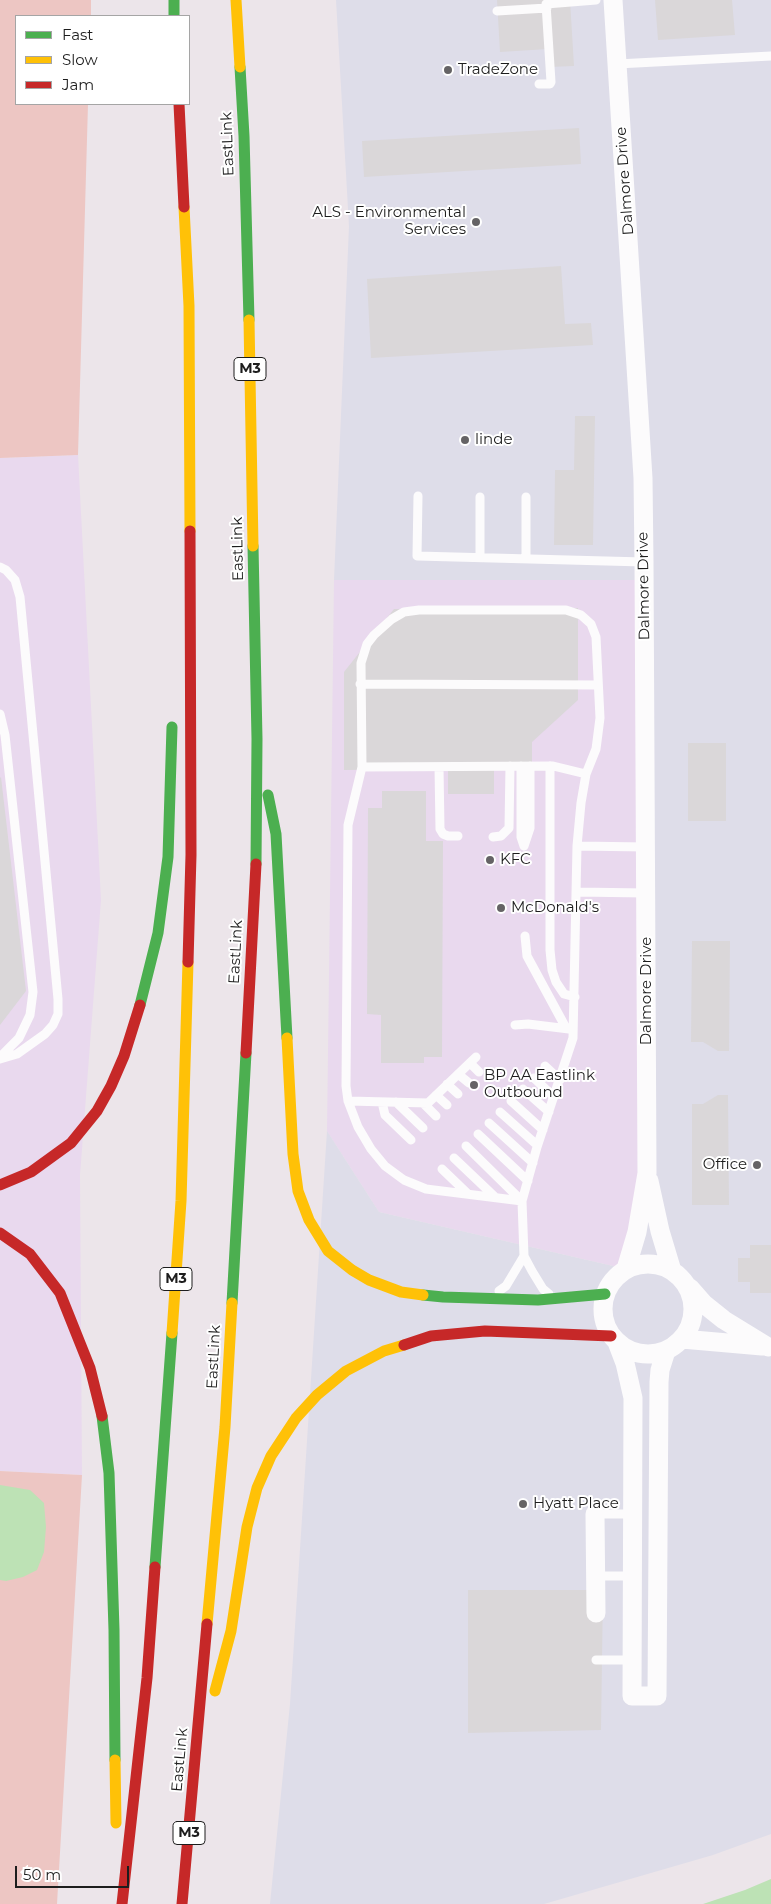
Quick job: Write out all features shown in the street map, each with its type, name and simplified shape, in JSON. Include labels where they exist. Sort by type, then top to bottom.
[{"type":"highway","points":[[174,0],[174,15]]},
{"type":"highway","name":"EastLink","points":[[182,1904],[225,1418],[256,871],[257,739],[244,136],[236,0]]},
{"type":"highway","name":"M3","points":[[122,1904],[146,1678],[181,1201],[191,855],[191,652],[189,306],[179,105]]},
{"type":"highway","points":[[179,685],[191,652]]},
{"type":"highway","points":[[0,1185],[31,1172],[72,1143],[97,1111],[111,1086],[124,1056],[144,992],[158,933],[168,857],[172,711]]},
{"type":"highway","points":[[257,739],[276,834],[293,1154],[298,1191],[309,1220],[328,1251],[369,1280],[401,1292],[422,1296],[556,1299],[605,1294]]},
{"type":"highway","points":[[0,1233],[30,1254],[60,1293],[76,1328],[90,1368],[101,1411],[109,1473],[114,1630],[118,1904]]},
{"type":"highway","points":[[195,1763],[231,1632],[247,1527],[257,1488],[271,1456],[284,1435],[296,1418],[317,1395],[346,1371],[364,1360],[384,1351],[431,1336],[485,1331],[614,1339]]},
{"type":"street","name":"Dalmore Drive","points":[[613,0],[642,468],[644,562],[647,1173],[637,1232],[626,1269]]},
{"type":"street","name":"Dalmore Drive","points":[[647,1173],[660,1231],[678,1277]]},
{"type":"street","points":[[666,1351],[660,1370],[659,1382],[657,1696],[632,1696],[633,1398],[625,1363],[603,1316],[602,1304],[605,1294],[617,1275],[626,1269],[638,1265],[650,1264],[661,1266],[678,1277],[704,1304],[724,1320],[770,1347]]},
{"type":"street","points":[[614,1339],[627,1350],[640,1354],[653,1354],[666,1351],[682,1339],[692,1317],[693,1306],[690,1294],[678,1277]]},
{"type":"street","points":[[682,1339],[770,1347]]},
{"type":"street","points":[[596,1514],[596,1613]]},
{"type":"street","points":[[632,1576],[658,1576]]},
{"type":"lane","points":[[539,84],[550,84],[551,82],[546,8],[548,3],[596,0]]},
{"type":"lane","points":[[497,11],[546,8]]},
{"type":"lane","points":[[617,64],[771,56]]},
{"type":"lane","points":[[418,496],[416,556],[644,562]]},
{"type":"lane","points":[[480,497],[480,557]]},
{"type":"lane","points":[[526,497],[526,559]]},
{"type":"lane","points":[[0,567],[6,570],[15,580],[20,597],[58,999],[58,1014],[45,1034],[16,1054],[0,1058]]},
{"type":"lane","points":[[522,1201],[426,1189],[415,1186],[394,1174],[378,1158],[364,1138],[348,1101],[346,1086],[348,825],[362,767],[361,663],[367,644],[384,625],[404,612],[419,610],[566,610],[587,619],[594,629],[596,637],[600,718],[596,749],[586,774],[577,846],[575,998],[570,1029],[572,1047],[537,1145],[522,1201],[524,1256],[544,1289],[556,1299]]},
{"type":"lane","points":[[360,684],[598,685]]},
{"type":"lane","points":[[0,714],[5,735],[32,992],[30,1015],[19,1038],[0,1058]]},
{"type":"lane","points":[[493,837],[502,836],[509,828],[510,766]]},
{"type":"lane","points":[[524,846],[530,828],[525,766]]},
{"type":"lane","points":[[362,767],[550,766],[586,774]]},
{"type":"lane","points":[[550,766],[550,950],[552,970],[556,982],[564,994],[575,998]]},
{"type":"lane","points":[[439,767],[440,829],[448,836],[458,836]]},
{"type":"lane","points":[[577,846],[646,847]]},
{"type":"lane","points":[[576,892],[646,893]]},
{"type":"lane","points":[[525,936],[527,956],[570,1029]]},
{"type":"lane","points":[[515,1025],[528,1024],[570,1029]]},
{"type":"lane","points":[[348,1101],[428,1102],[473,1060],[480,1072]]},
{"type":"lane","points":[[545,1066],[560,1080]]},
{"type":"lane","points":[[458,1074],[469,1083]]},
{"type":"lane","points":[[534,1078],[554,1096]]},
{"type":"lane","points":[[447,1084],[458,1094]]},
{"type":"lane","points":[[523,1089],[549,1112]]},
{"type":"lane","points":[[436,1095],[447,1105]]},
{"type":"lane","points":[[511,1101],[543,1130]]},
{"type":"lane","points":[[382,1102],[385,1115],[411,1140]]},
{"type":"lane","points":[[396,1102],[423,1128]]},
{"type":"lane","points":[[423,1103],[436,1116]]},
{"type":"lane","points":[[500,1112],[537,1145]]},
{"type":"lane","points":[[489,1123],[533,1163]]},
{"type":"lane","points":[[478,1134],[528,1181]]},
{"type":"lane","points":[[466,1146],[522,1201]]},
{"type":"lane","points":[[454,1158],[495,1198]]},
{"type":"lane","points":[[442,1169],[469,1194]]},
{"type":"lane","points":[[491,1298],[506,1286],[524,1256]]},
{"type":"lane","points":[[596,1514],[633,1514]]},
{"type":"lane","points":[[596,1576],[632,1576]]},
{"type":"lane","points":[[596,1660],[632,1660]]},
{"type":"shaded area","points":[[0,0],[91,0],[91,15],[15,15],[15,105],[88,105],[78,455],[0,458]]},
{"type":"shaded area","points":[[336,0],[771,0],[771,1834],[713,1855],[544,1904],[270,1904],[290,1704],[327,1131],[379,1212],[626,1269],[647,1173],[644,580],[334,580],[349,226]]},
{"type":"shaded area","points":[[497,0],[570,0],[574,66],[549,67],[548,49],[500,52]]},
{"type":"shaded area","points":[[655,0],[732,0],[735,35],[658,40]]},
{"type":"shaded area","points":[[579,128],[581,164],[364,177],[362,141]]},
{"type":"shaded area","points":[[561,266],[565,324],[591,323],[593,345],[371,358],[367,279]]},
{"type":"shaded area","points":[[575,416],[595,416],[593,545],[554,545],[555,470],[574,470]]},
{"type":"shaded area","points":[[78,455],[101,900],[80,1175],[82,1475],[0,1471],[0,458]]},
{"type":"shaded area","points":[[644,579],[647,1173],[626,1269],[379,1212],[327,1131],[334,580]]},
{"type":"shaded area","points":[[578,608],[578,700],[532,742],[532,768],[494,768],[494,794],[448,794],[448,769],[344,770],[344,672],[394,609]]},
{"type":"shaded area","points":[[688,743],[726,743],[726,821],[688,821]]},
{"type":"shaded area","points":[[0,778],[26,991],[0,1025]]},
{"type":"shaded area","points":[[382,791],[426,791],[426,841],[443,841],[442,1057],[424,1057],[424,1063],[381,1063],[381,1015],[367,1014],[368,808],[382,808]]},
{"type":"shaded area","points":[[692,941],[730,941],[729,1051],[718,1051],[703,1042],[691,1042]]},
{"type":"shaded area","points":[[718,1095],[728,1095],[729,1205],[692,1205],[692,1104],[703,1104]]},
{"type":"shaded area","points":[[750,1245],[771,1245],[771,1293],[750,1293],[750,1282],[738,1282],[738,1258],[750,1258]]},
{"type":"shaded area","points":[[0,1471],[82,1475],[57,1904],[0,1904]]},
{"type":"shaded area","points":[[0,1485],[30,1490],[44,1503],[46,1527],[44,1552],[37,1570],[23,1577],[6,1581],[0,1580]]},
{"type":"shaded area","points":[[468,1590],[603,1590],[601,1730],[468,1733]]},
{"type":"shaded area","points":[[771,1879],[771,1904],[703,1904],[745,1890]]},
{"type":"traffic: fast","points":[[174,0],[174,15]]},
{"type":"traffic: fast","points":[[240,67],[244,136],[249,320]]},
{"type":"traffic: fast","points":[[253,546],[257,739],[256,864]]},
{"type":"traffic: fast","points":[[140,1005],[158,933],[168,857],[172,727]]},
{"type":"traffic: fast","points":[[268,795],[276,834],[287,1038]]},
{"type":"traffic: fast","points":[[232,1303],[246,1053]]},
{"type":"traffic: fast","points":[[423,1295],[538,1300],[605,1294]]},
{"type":"traffic: fast","points":[[155,1567],[172,1333]]},
{"type":"traffic: fast","points":[[102,1416],[109,1473],[114,1630],[115,1760]]},
{"type":"traffic: slow","points":[[236,0],[240,67]]},
{"type":"traffic: slow","points":[[184,207],[189,306],[190,531]]},
{"type":"traffic: slow","points":[[249,320],[253,546]]},
{"type":"traffic: slow","points":[[172,1333],[181,1201],[188,962]]},
{"type":"traffic: slow","points":[[287,1038],[293,1154],[298,1191],[309,1220],[328,1251],[352,1270],[369,1280],[401,1292],[423,1295]]},
{"type":"traffic: slow","points":[[207,1624],[225,1427],[232,1303]]},
{"type":"traffic: slow","points":[[215,1691],[231,1631],[247,1527],[257,1488],[271,1456],[296,1418],[317,1395],[346,1371],[384,1351],[404,1345]]},
{"type":"traffic: slow","points":[[115,1760],[116,1823]]},
{"type":"traffic: jam","points":[[179,105],[184,207]]},
{"type":"traffic: jam","points":[[188,962],[191,855],[190,531]]},
{"type":"traffic: jam","points":[[246,1053],[256,864]]},
{"type":"traffic: jam","points":[[0,1185],[31,1172],[71,1143],[97,1111],[111,1086],[124,1056],[140,1005]]},
{"type":"traffic: jam","points":[[0,1233],[30,1254],[60,1293],[90,1368],[102,1416]]},
{"type":"traffic: jam","points":[[404,1345],[431,1336],[485,1331],[611,1336]]},
{"type":"traffic: jam","points":[[122,1904],[147,1678],[155,1567]]},
{"type":"traffic: jam","points":[[182,1904],[207,1624]]},
{"type":"place","name":"TradeZone","points":[[448,70]]},
{"type":"place","name":"ALS - Environmental Services","points":[[476,222]]},
{"type":"place","name":"linde","points":[[465,440]]},
{"type":"place","name":"KFC","points":[[490,860]]},
{"type":"place","name":"McDonald's","points":[[501,908]]},
{"type":"place","name":"BP AA Eastlink Outbound","points":[[474,1085]]},
{"type":"place","name":"Office","points":[[757,1165]]},
{"type":"place","name":"Hyatt Place","points":[[523,1504]]}]
